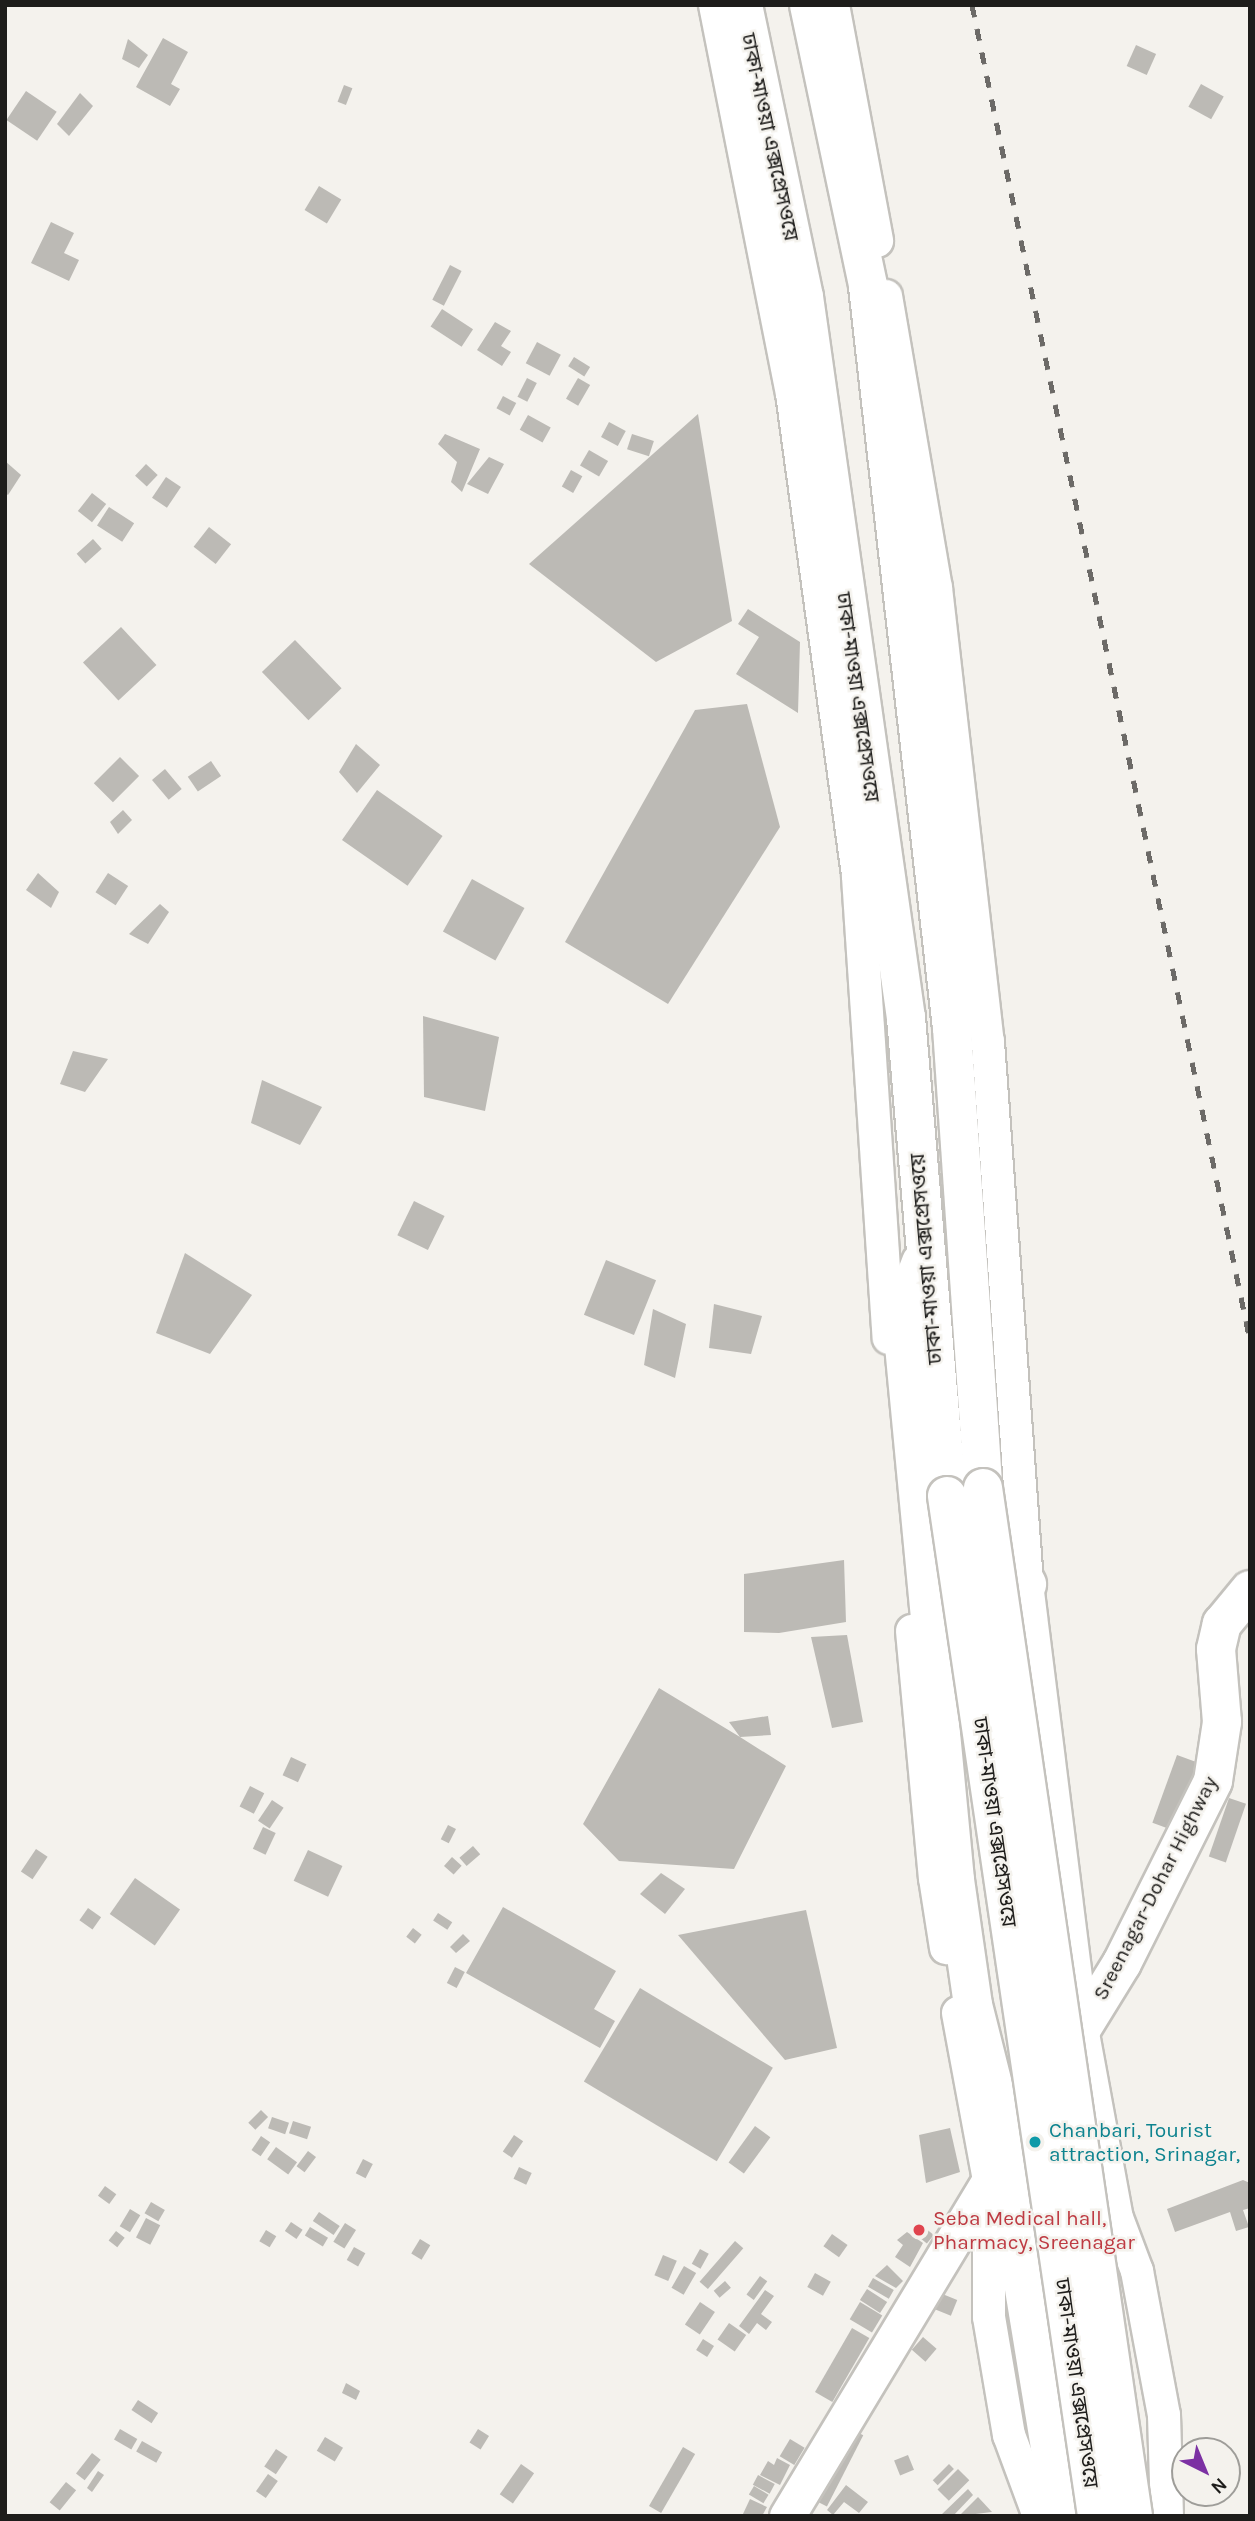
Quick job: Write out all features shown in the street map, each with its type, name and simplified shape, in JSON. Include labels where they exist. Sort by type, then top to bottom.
[{"type":"main road","name":"ঢাকা-মাওয়া এক্সপ্রেসওয়ে","points":[[743,5],[804,297],[906,1018],[925,1254],[1133,2516]]},
{"type":"main road","name":"ঢাকা-মাওয়া এক্সপ্রেসওয়ে","points":[[809,5],[868,286],[952,1028],[964,1237],[965,1492],[1097,2516]]},
{"type":"main road","points":[[964,1237],[980,1282],[1004,1540],[1027,1584]]},
{"type":"main road","points":[[925,1254],[901,1314],[945,1879],[965,2007],[1009,2148],[1017,2246],[1061,2516]]},
{"type":"main road","name":"Sreenagar-Dohar Highway","points":[[1078,2034],[1122,1963],[1213,1781],[1222,1722],[1216,1649],[1222,1623],[1250,1590]]},
{"type":"main road","points":[[787,2516],[1078,2034]]},
{"type":"main road","points":[[1078,2034],[1153,2516]]},
{"type":"street","points":[[715,5],[792,393],[858,877],[902,1519],[945,1879]]},
{"type":"street","points":[[833,5],[936,588],[988,1042],[1027,1584],[1076,1972],[1078,2034],[1117,2218],[1137,2272],[1164,2415],[1167,2516]]},
{"type":"street","points":[[965,2007],[989,2181],[989,2317],[1009,2435],[1039,2516]]},
{"type":"building","points":[[163,38],[188,52],[171,84],[180,89],[170,106],[136,87]]},
{"type":"building","points":[[128,39],[148,55],[139,68],[122,59]]},
{"type":"building","points":[[1136,45],[1156,54],[1147,75],[1127,66]]},
{"type":"building","points":[[1201,84],[1224,97],[1211,119],[1188,107]]},
{"type":"building","points":[[344,85],[352,88],[346,105],[338,102]]},
{"type":"building","points":[[26,91],[57,112],[37,141],[6,120]]},
{"type":"building","points":[[80,93],[93,106],[69,136],[57,124]]},
{"type":"building","points":[[319,186],[341,199],[327,223],[305,210]]},
{"type":"building","points":[[51,222],[74,233],[64,253],[79,260],[69,281],[31,263]]},
{"type":"building","points":[[450,265],[462,271],[444,306],[432,300]]},
{"type":"building","points":[[442,309],[473,329],[462,347],[431,327]]},
{"type":"building","points":[[495,322],[511,331],[501,346],[511,352],[502,366],[477,350]]},
{"type":"building","points":[[537,342],[561,355],[550,376],[526,363]]},
{"type":"building","points":[[574,357],[590,367],[584,376],[568,366]]},
{"type":"building","points":[[527,378],[537,383],[527,402],[517,397]]},
{"type":"building","points":[[578,378],[590,385],[578,406],[566,399]]},
{"type":"building","points":[[503,396],[516,403],[510,415],[496,408]]},
{"type":"building","points":[[698,414],[732,621],[656,662],[529,564]]},
{"type":"building","points":[[528,415],[551,428],[542,442],[520,430]]},
{"type":"building","points":[[609,422],[626,431],[618,446],[601,437]]},
{"type":"building","points":[[445,434],[480,449],[462,492],[451,482],[457,462],[438,444]]},
{"type":"building","points":[[632,434],[654,441],[649,456],[627,449]]},
{"type":"building","points":[[589,450],[608,461],[599,477],[580,466]]},
{"type":"building","points":[[489,457],[504,464],[488,494],[467,484]]},
{"type":"building","points":[[5,461],[21,475],[8,495],[5,493]]},
{"type":"building","points":[[146,464],[158,475],[147,487],[135,476]]},
{"type":"building","points":[[571,470],[582,476],[573,493],[562,487]]},
{"type":"building","points":[[166,477],[181,487],[167,508],[152,498]]},
{"type":"building","points":[[92,493],[106,504],[92,522],[78,511]]},
{"type":"building","points":[[109,507],[134,523],[122,542],[97,525]]},
{"type":"building","points":[[209,527],[231,544],[216,564],[194,547]]},
{"type":"building","points":[[93,539],[102,549],[85,563],[77,554]]},
{"type":"building","points":[[748,609],[800,642],[798,713],[736,674],[759,637],[738,624]]},
{"type":"building","points":[[121,627],[156,665],[118,700],[83,662]]},
{"type":"building","points":[[295,640],[342,688],[308,720],[262,672]]},
{"type":"building","points":[[747,704],[780,827],[668,1004],[565,942],[695,710]]},
{"type":"building","points":[[356,744],[380,765],[357,793],[339,772]]},
{"type":"building","points":[[120,757],[139,776],[113,802],[94,783]]},
{"type":"building","points":[[211,761],[221,776],[198,792],[188,777]]},
{"type":"building","points":[[165,769],[182,789],[169,800],[152,780]]},
{"type":"building","points":[[377,790],[443,836],[408,886],[342,840]]},
{"type":"building","points":[[123,810],[132,820],[118,834],[110,822]]},
{"type":"building","points":[[38,873],[59,892],[51,908],[26,890]]},
{"type":"building","points":[[108,873],[128,886],[116,905],[95,892]]},
{"type":"building","points":[[472,879],[524,908],[495,961],[443,931]]},
{"type":"building","points":[[160,904],[169,912],[148,944],[129,934]]},
{"type":"building","points":[[423,1016],[499,1037],[485,1111],[424,1097]]},
{"type":"building","points":[[73,1051],[108,1059],[85,1092],[60,1084]]},
{"type":"building","points":[[262,1080],[322,1107],[300,1145],[251,1123]]},
{"type":"building","points":[[414,1201],[445,1216],[428,1250],[397,1235]]},
{"type":"building","points":[[185,1253],[252,1295],[210,1354],[156,1333]]},
{"type":"building","points":[[606,1260],[656,1280],[634,1335],[584,1315]]},
{"type":"building","points":[[714,1304],[762,1316],[751,1354],[709,1348]]},
{"type":"building","points":[[653,1309],[686,1324],[675,1378],[644,1365]]},
{"type":"building","points":[[844,1560],[846,1622],[779,1633],[744,1632],[744,1574]]},
{"type":"building","points":[[847,1635],[863,1722],[832,1728],[811,1637]]},
{"type":"building","points":[[659,1688],[786,1766],[734,1869],[619,1861],[583,1824]]},
{"type":"building","points":[[768,1716],[771,1735],[740,1737],[729,1722]]},
{"type":"building","points":[[1177,1755],[1202,1764],[1178,1832],[1152,1823]]},
{"type":"building","points":[[291,1757],[306,1764],[298,1782],[283,1775]]},
{"type":"building","points":[[250,1786],[264,1793],[254,1814],[240,1806]]},
{"type":"building","points":[[1229,1798],[1246,1804],[1226,1862],[1209,1857]]},
{"type":"building","points":[[272,1800],[284,1808],[270,1829],[258,1821]]},
{"type":"building","points":[[448,1825],[456,1829],[449,1843],[441,1839]]},
{"type":"building","points":[[263,1827],[276,1833],[266,1855],[253,1849]]},
{"type":"building","points":[[473,1846],[480,1854],[467,1866],[459,1858]]},
{"type":"building","points":[[36,1849],[48,1857],[33,1879],[21,1871]]},
{"type":"building","points":[[308,1850],[342,1866],[328,1897],[294,1881]]},
{"type":"building","points":[[452,1857],[462,1866],[454,1875],[444,1866]]},
{"type":"building","points":[[661,1873],[685,1889],[665,1914],[640,1894]]},
{"type":"building","points":[[135,1878],[180,1910],[155,1946],[110,1914]]},
{"type":"building","points":[[503,1907],[616,1971],[594,2009],[615,2021],[600,2048],[466,1973]]},
{"type":"building","points":[[88,1908],[101,1917],[93,1929],[79,1920]]},
{"type":"building","points":[[806,1910],[837,2048],[785,2060],[678,1935]]},
{"type":"building","points":[[438,1913],[452,1922],[447,1930],[433,1921]]},
{"type":"building","points":[[413,1928],[422,1935],[415,1943],[406,1937]]},
{"type":"building","points":[[463,1934],[470,1941],[456,1953],[450,1947]]},
{"type":"building","points":[[455,1967],[465,1972],[457,1988],[447,1983]]},
{"type":"building","points":[[640,1988],[773,2068],[717,2161],[584,2081]]},
{"type":"building","points":[[261,2110],[268,2117],[255,2130],[248,2123]]},
{"type":"building","points":[[272,2117],[289,2123],[285,2134],[268,2128]]},
{"type":"building","points":[[293,2121],[311,2127],[307,2139],[289,2133]]},
{"type":"building","points":[[755,2126],[770,2137],[744,2174],[729,2162]]},
{"type":"building","points":[[950,2128],[960,2172],[926,2183],[919,2135]]},
{"type":"building","points":[[514,2135],[523,2141],[512,2158],[503,2152]]},
{"type":"building","points":[[261,2136],[270,2142],[261,2156],[251,2150]]},
{"type":"building","points":[[276,2147],[297,2162],[288,2174],[267,2159]]},
{"type":"building","points":[[308,2151],[316,2157],[305,2172],[297,2166]]},
{"type":"building","points":[[363,2159],[373,2164],[366,2178],[356,2173]]},
{"type":"building","points":[[519,2167],[532,2173],[526,2185],[514,2179]]},
{"type":"building","points":[[1243,2180],[1250,2183],[1250,2208],[1243,2210],[1249,2227],[1236,2231],[1230,2212],[1175,2232],[1167,2209]]},
{"type":"building","points":[[105,2186],[116,2194],[109,2204],[98,2196]]},
{"type":"building","points":[[151,2202],[165,2210],[158,2221],[144,2213]]},
{"type":"building","points":[[130,2209],[140,2215],[130,2232],[120,2226]]},
{"type":"building","points":[[319,2212],[340,2226],[334,2235],[313,2221]]},
{"type":"building","points":[[146,2218],[160,2225],[150,2245],[136,2238]]},
{"type":"building","points":[[291,2222],[303,2230],[296,2239],[285,2231]]},
{"type":"building","points":[[345,2223],[356,2230],[344,2249],[333,2242]]},
{"type":"building","points":[[919,2223],[934,2235],[927,2244],[912,2232]]},
{"type":"building","points":[[310,2227],[328,2238],[323,2246],[305,2236]]},
{"type":"building","points":[[266,2230],[276,2236],[270,2247],[259,2241]]},
{"type":"building","points":[[116,2231],[125,2238],[117,2247],[109,2240]]},
{"type":"building","points":[[907,2232],[923,2243],[910,2267],[895,2257],[903,2245],[897,2240]]},
{"type":"building","points":[[832,2234],[848,2245],[839,2257],[823,2246]]},
{"type":"building","points":[[420,2239],[430,2245],[422,2260],[411,2254]]},
{"type":"building","points":[[735,2241],[743,2248],[708,2289],[700,2282]]},
{"type":"building","points":[[354,2247],[365,2253],[358,2266],[347,2260]]},
{"type":"building","points":[[700,2249],[709,2254],[701,2269],[692,2264]]},
{"type":"building","points":[[663,2255],[677,2261],[668,2281],[654,2275]]},
{"type":"building","points":[[887,2265],[903,2281],[896,2288],[875,2276]]},
{"type":"building","points":[[684,2266],[696,2273],[684,2295],[672,2288]]},
{"type":"building","points":[[815,2273],[831,2282],[823,2296],[807,2287]]},
{"type":"building","points":[[760,2276],[767,2281],[754,2300],[746,2295]]},
{"type":"building","points":[[873,2278],[894,2290],[889,2299],[868,2287]]},
{"type":"building","points":[[725,2281],[731,2288],[720,2298],[714,2291]]},
{"type":"building","points":[[867,2289],[887,2302],[880,2313],[860,2300]]},
{"type":"building","points":[[765,2290],[774,2296],[761,2314],[772,2322],[766,2330],[757,2323],[749,2334],[739,2326]]},
{"type":"building","points":[[935,2291],[957,2300],[951,2316],[929,2307]]},
{"type":"building","points":[[700,2302],[715,2312],[700,2334],[685,2324]]},
{"type":"building","points":[[860,2302],[882,2315],[872,2333],[850,2319]]},
{"type":"building","points":[[729,2323],[746,2335],[735,2351],[718,2339]]},
{"type":"building","points":[[852,2328],[869,2338],[832,2402],[815,2392]]},
{"type":"building","points":[[923,2337],[937,2349],[925,2362],[912,2350]]},
{"type":"building","points":[[703,2339],[714,2346],[707,2357],[696,2350]]},
{"type":"building","points":[[346,2383],[360,2391],[356,2400],[342,2393]]},
{"type":"building","points":[[138,2400],[158,2413],[152,2423],[131,2410]]},
{"type":"building","points":[[849,2428],[863,2435],[827,2507],[813,2499]]},
{"type":"building","points":[[120,2429],[137,2439],[131,2449],[114,2439]]},
{"type":"building","points":[[478,2429],[489,2436],[481,2449],[470,2443]]},
{"type":"building","points":[[325,2437],[343,2448],[335,2462],[317,2451]]},
{"type":"building","points":[[790,2439],[805,2448],[794,2465],[780,2456]]},
{"type":"building","points":[[142,2441],[162,2452],[156,2463],[136,2451]]},
{"type":"building","points":[[683,2447],[695,2454],[661,2513],[649,2506]]},
{"type":"building","points":[[276,2449],[288,2457],[276,2474],[264,2466]]},
{"type":"building","points":[[92,2453],[101,2460],[85,2480],[76,2473]]},
{"type":"building","points":[[908,2455],[914,2470],[900,2475],[894,2461]]},
{"type":"building","points":[[777,2458],[790,2465],[780,2485],[760,2475],[768,2461],[774,2465]]},
{"type":"building","points":[[521,2464],[534,2473],[513,2503],[500,2494]]},
{"type":"building","points":[[949,2464],[954,2469],[938,2485],[933,2480]]},
{"type":"building","points":[[958,2469],[969,2480],[949,2501],[937,2490]]},
{"type":"building","points":[[98,2471],[104,2475],[92,2492],[87,2488]]},
{"type":"building","points":[[268,2474],[278,2481],[266,2498],[256,2491]]},
{"type":"building","points":[[758,2475],[775,2484],[770,2494],[753,2485]]},
{"type":"building","points":[[66,2482],[76,2490],[60,2510],[50,2502]]},
{"type":"building","points":[[846,2485],[868,2502],[859,2513],[844,2502],[833,2515],[827,2510]]},
{"type":"building","points":[[754,2486],[769,2495],[763,2503],[749,2495]]},
{"type":"building","points":[[968,2489],[973,2495],[953,2516],[940,2516]]},
{"type":"building","points":[[978,2497],[992,2512],[959,2516]]},
{"type":"building","points":[[750,2499],[767,2507],[762,2516],[742,2516]]},
{"type":"railway","points":[[972,5],[1250,1340]]},
{"type":"place","name":"Chanbari, Tourist attraction, Srinagar,","points":[[1035,2142]]},
{"type":"place","name":"Seba Medical hall, Pharmacy, Sreenagar","points":[[919,2230]]}]
